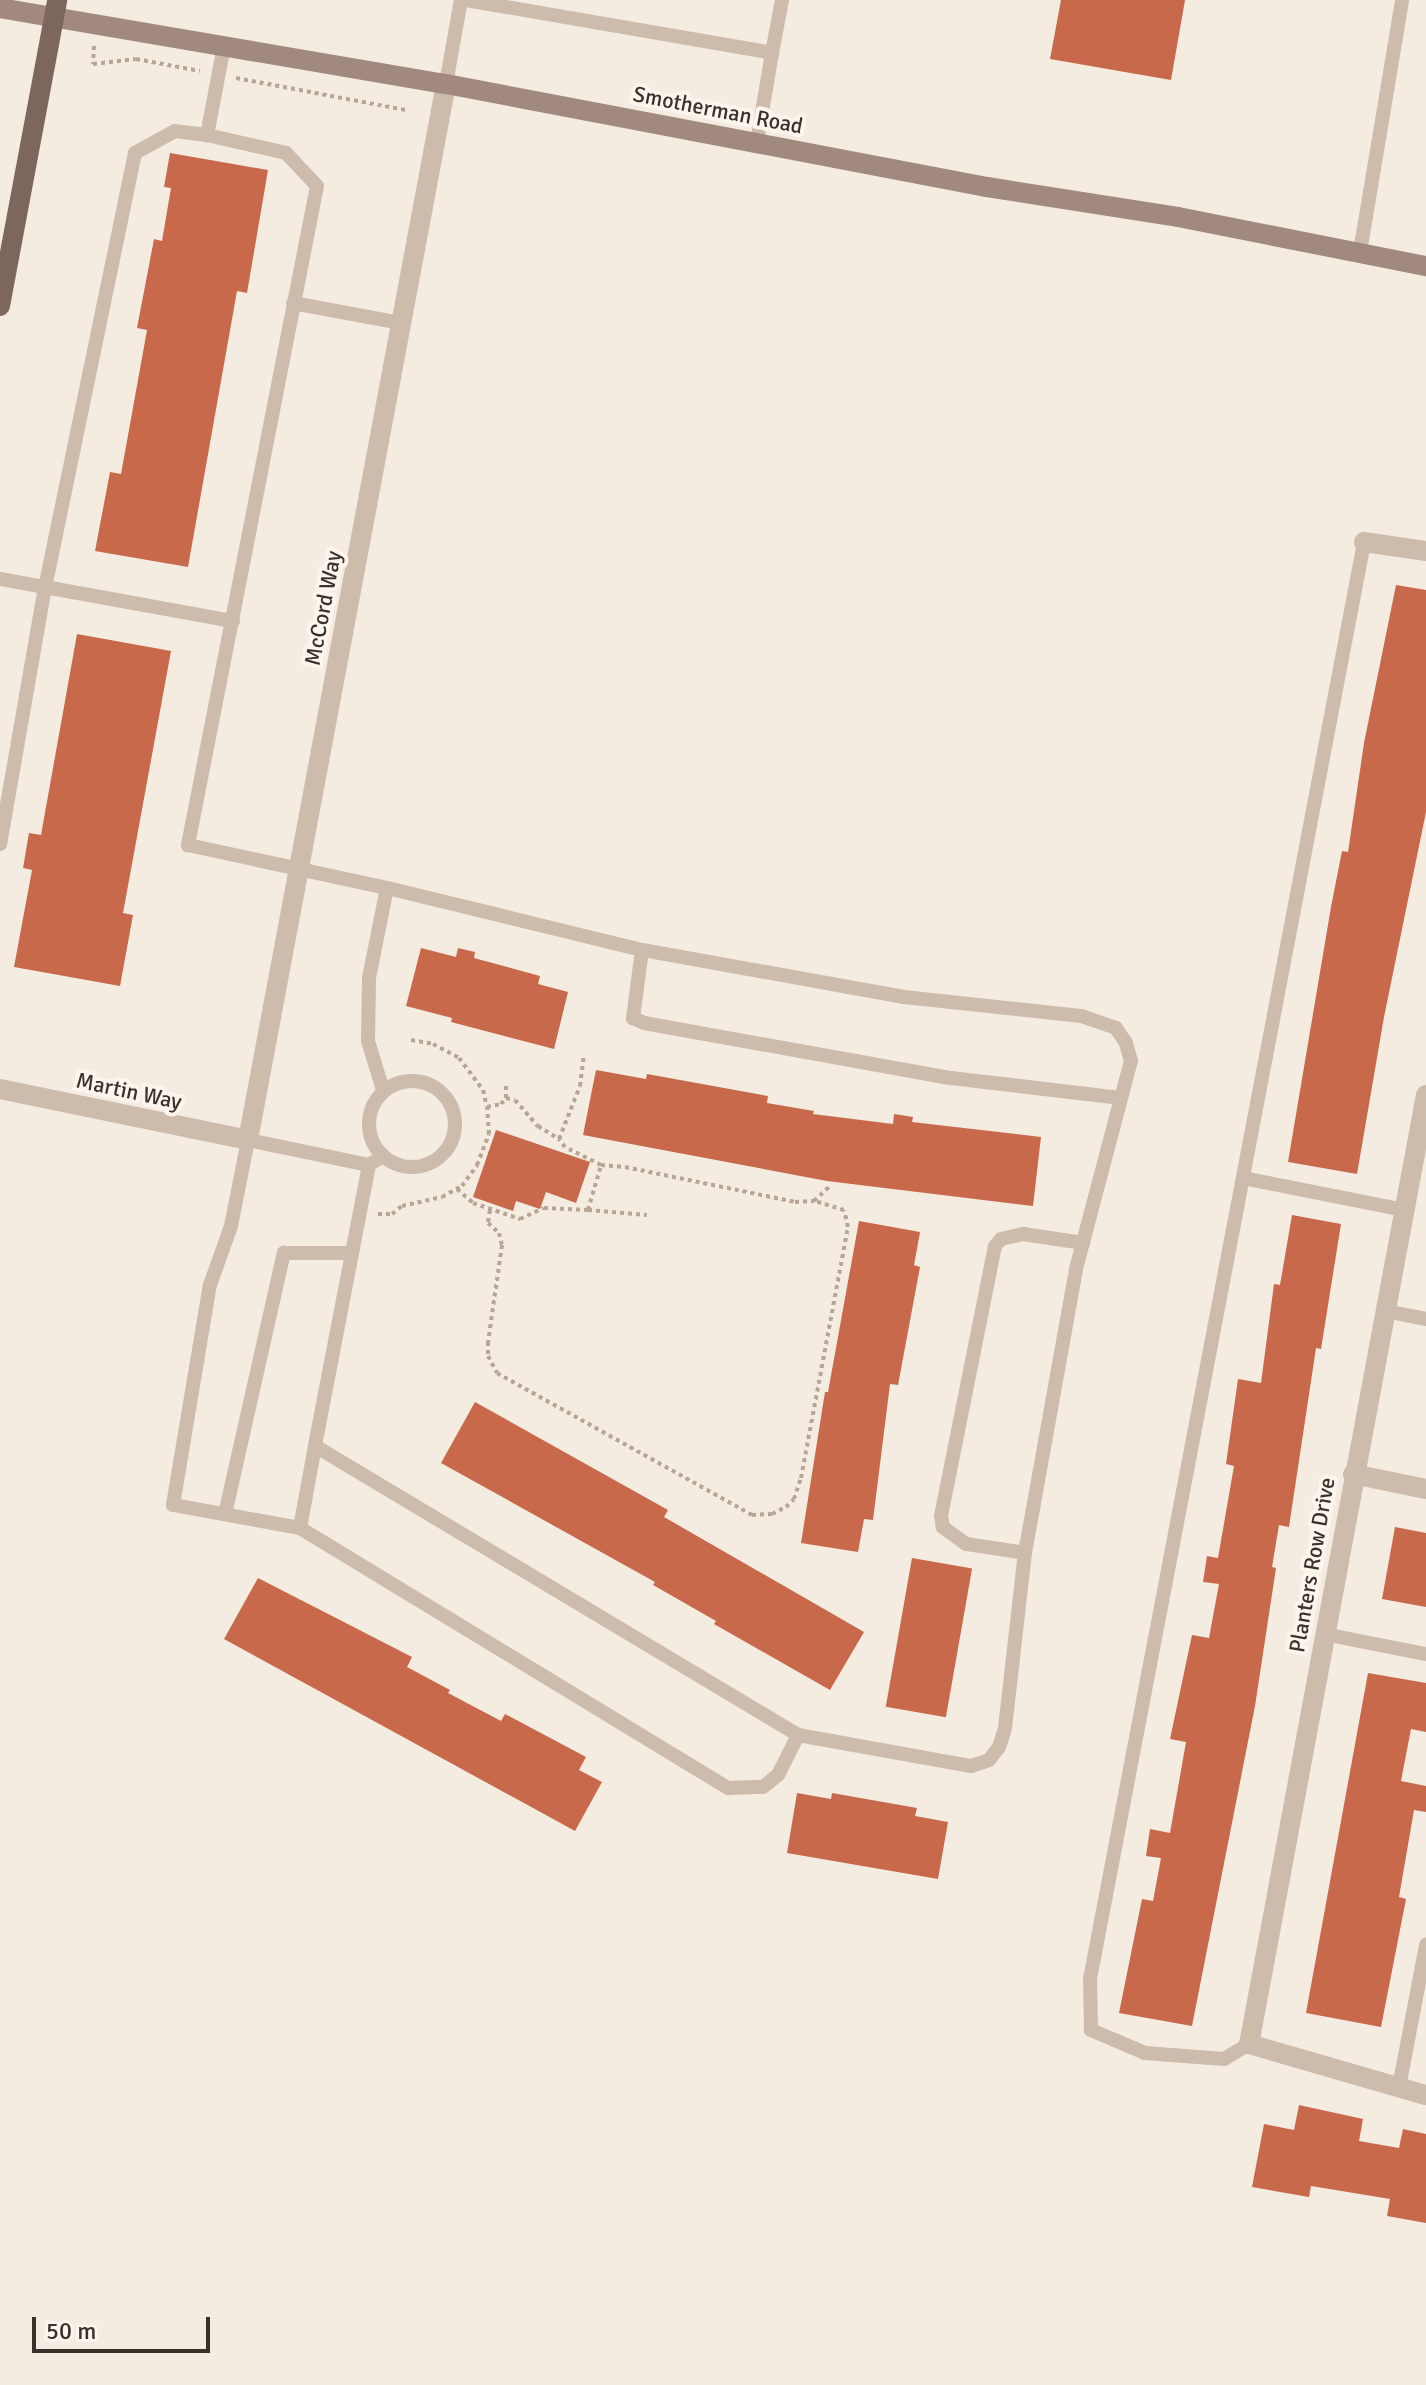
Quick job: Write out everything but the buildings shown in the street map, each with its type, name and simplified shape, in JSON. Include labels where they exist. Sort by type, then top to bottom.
[{"type":"main road","points":[[0,306],[55,9]]},
{"type":"street","name":"Smotherman Road","points":[[0,8],[55,9],[224,46],[446,84],[1426,266]]},
{"type":"street","name":"McCord Way","points":[[248,1140],[446,84]]},
{"type":"street","points":[[1364,542],[1426,551]]},
{"type":"street","name":"Martin Way","points":[[0,1089],[248,1140]]},
{"type":"street","name":"Planters Row Drive","points":[[1249,2044],[1353,1474],[1405,1210],[1420,1157],[1426,1095]]},
{"type":"street","points":[[1353,1474],[1426,1489]]},
{"type":"street","points":[[1249,2044],[1426,2095]]},
{"type":"lane","points":[[446,84],[463,0],[772,53]]},
{"type":"lane","points":[[757,142],[782,0]]},
{"type":"lane","points":[[1360,252],[1402,0]]},
{"type":"lane","points":[[207,135],[224,46]]},
{"type":"lane","points":[[0,844],[45,587],[135,153],[175,131],[207,135],[286,153],[317,186],[188,845],[387,888],[642,950],[904,997],[1099,1020],[1116,1028],[1126,1043],[1131,1061],[1083,1243],[1025,1553],[1005,1728],[999,1747],[989,1760],[971,1766],[798,1735],[315,1446]]},
{"type":"lane","points":[[293,303],[401,323]]},
{"type":"lane","points":[[1249,2044],[1224,2059],[1145,2053],[1091,2030],[1090,1992],[1364,542]]},
{"type":"lane","points":[[0,579],[233,621]]},
{"type":"lane","points":[[383,1090],[368,1041],[369,978],[387,888]]},
{"type":"lane","points":[[642,950],[633,1018],[644,1023],[951,1078],[1121,1098]]},
{"type":"lane","points":[[406,1080],[430,1084],[449,1100],[456,1124],[449,1147],[430,1164],[406,1167],[383,1156],[375,1147],[368,1124],[375,1100],[383,1090],[406,1080]]},
{"type":"lane","points":[[383,1156],[369,1165],[248,1140],[231,1226],[210,1285],[173,1505],[300,1528],[728,1788],[763,1787],[778,1775],[798,1735]]},
{"type":"lane","points":[[300,1528],[369,1165]]},
{"type":"lane","points":[[1243,1178],[1405,1210]]},
{"type":"lane","points":[[1025,1553],[966,1544],[943,1527],[941,1516],[995,1246],[1001,1239],[1023,1234],[1083,1243]]},
{"type":"lane","points":[[225,1514],[284,1253],[352,1253]]},
{"type":"lane","points":[[1385,1311],[1426,1319]]},
{"type":"lane","points":[[1324,1634],[1426,1654]]},
{"type":"lane","points":[[1399,2087],[1426,1945]]},
{"type":"path","points":[[360,1211],[392,1214],[402,1206],[442,1197],[457,1189],[477,1165],[489,1134],[483,1090],[459,1058],[433,1044],[411,1040]]},
{"type":"path","points":[[559,1139],[580,1086],[584,1054]]},
{"type":"path","points":[[487,1107],[501,1104],[506,1098],[506,1085]]},
{"type":"path","points":[[490,1210],[488,1223],[499,1233],[502,1245],[488,1342],[488,1356],[497,1373],[752,1515],[772,1514],[794,1499],[801,1478],[848,1227],[844,1210],[814,1201],[763,1197],[684,1178],[601,1165],[565,1147],[559,1139],[538,1126],[515,1100],[506,1098]]},
{"type":"path","points":[[588,1210],[601,1165]]},
{"type":"path","points":[[814,1201],[830,1186]]},
{"type":"path","points":[[457,1189],[473,1203],[520,1219],[544,1208],[647,1215]]}]
